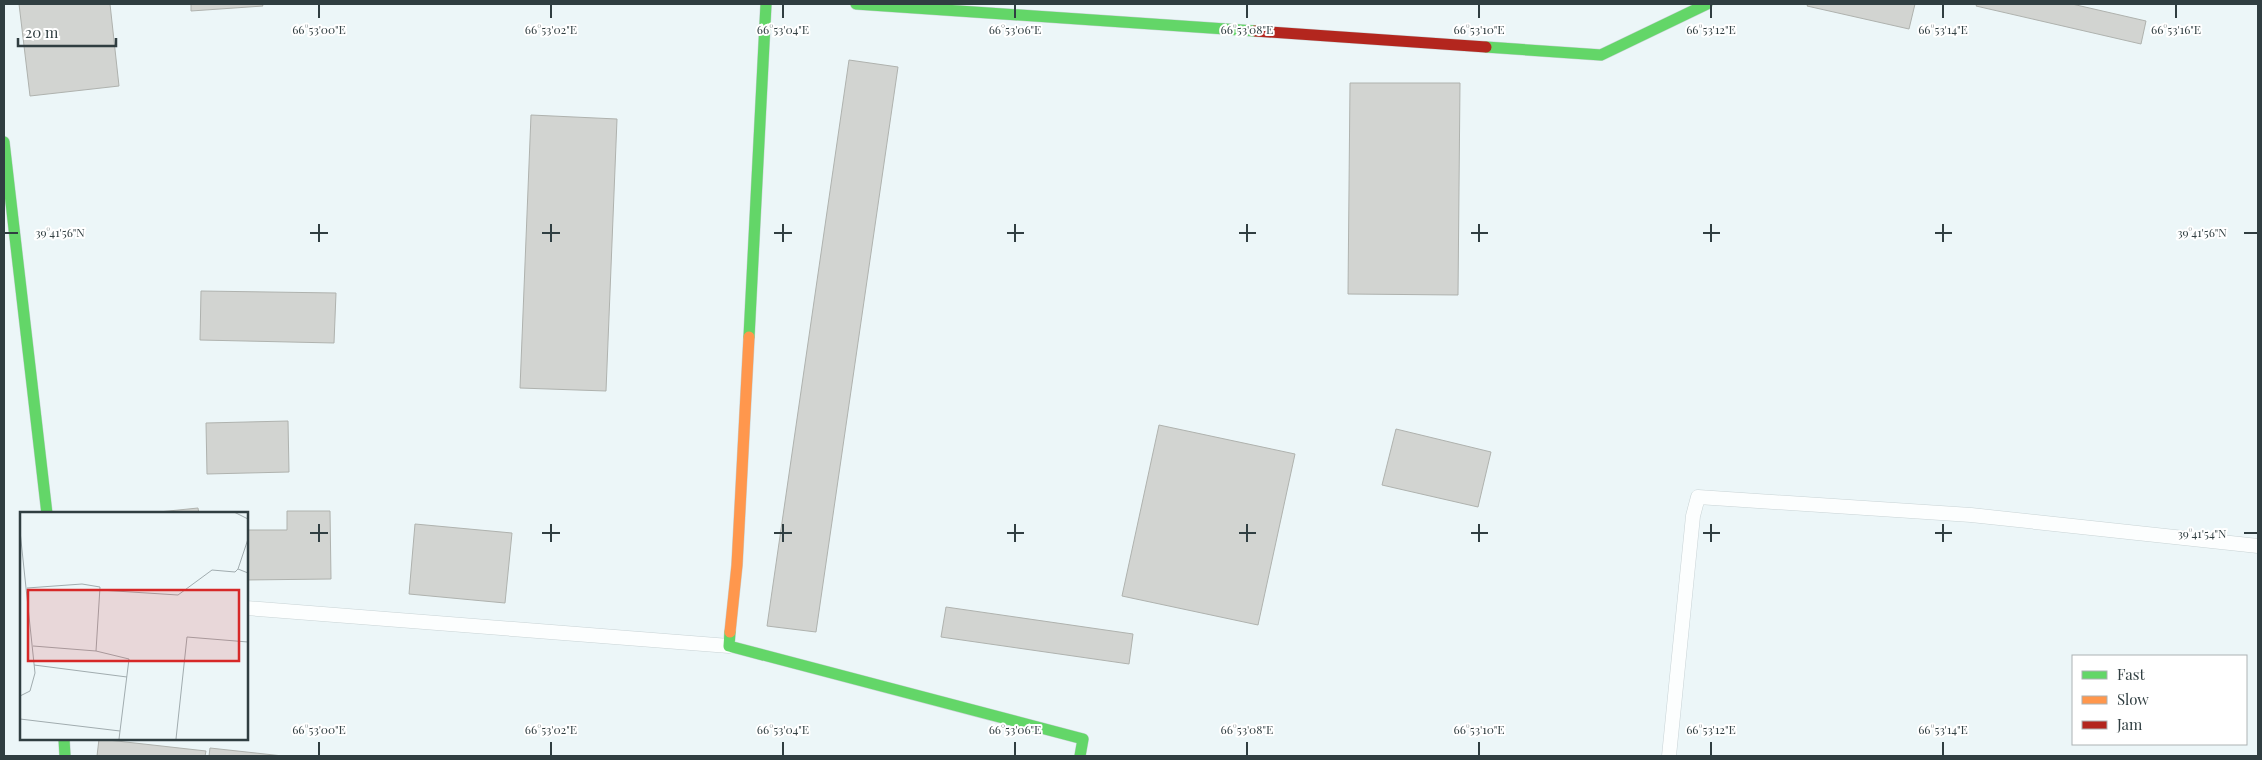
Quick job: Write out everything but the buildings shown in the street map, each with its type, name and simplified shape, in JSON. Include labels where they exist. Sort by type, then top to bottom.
[{"type":"street","points":[[766,4],[737,565],[729,646],[1082,739],[1080,756]]},
{"type":"street","points":[[856,4],[1601,55],[1707,4]]},
{"type":"street","points":[[4,142],[47,512]]},
{"type":"street","points":[[64,740],[65,756]]},
{"type":"lane","points":[[1669,756],[1693,516],[1698,497],[1970,515],[2258,546]]},
{"type":"lane","points":[[248,608],[729,646]]},
{"type":"traffic: fast","points":[[749,337],[766,4]]},
{"type":"traffic: fast","points":[[856,4],[1255,31]]},
{"type":"traffic: fast","points":[[1486,47],[1601,55],[1707,4]]},
{"type":"traffic: fast","points":[[4,142],[47,512]]},
{"type":"traffic: fast","points":[[730,632],[729,646],[1083,739],[1080,756]]},
{"type":"traffic: fast","points":[[64,740],[65,756]]},
{"type":"traffic: slow","points":[[730,632],[737,565],[749,337]]},
{"type":"traffic: jam","points":[[1255,31],[1486,47]]}]
